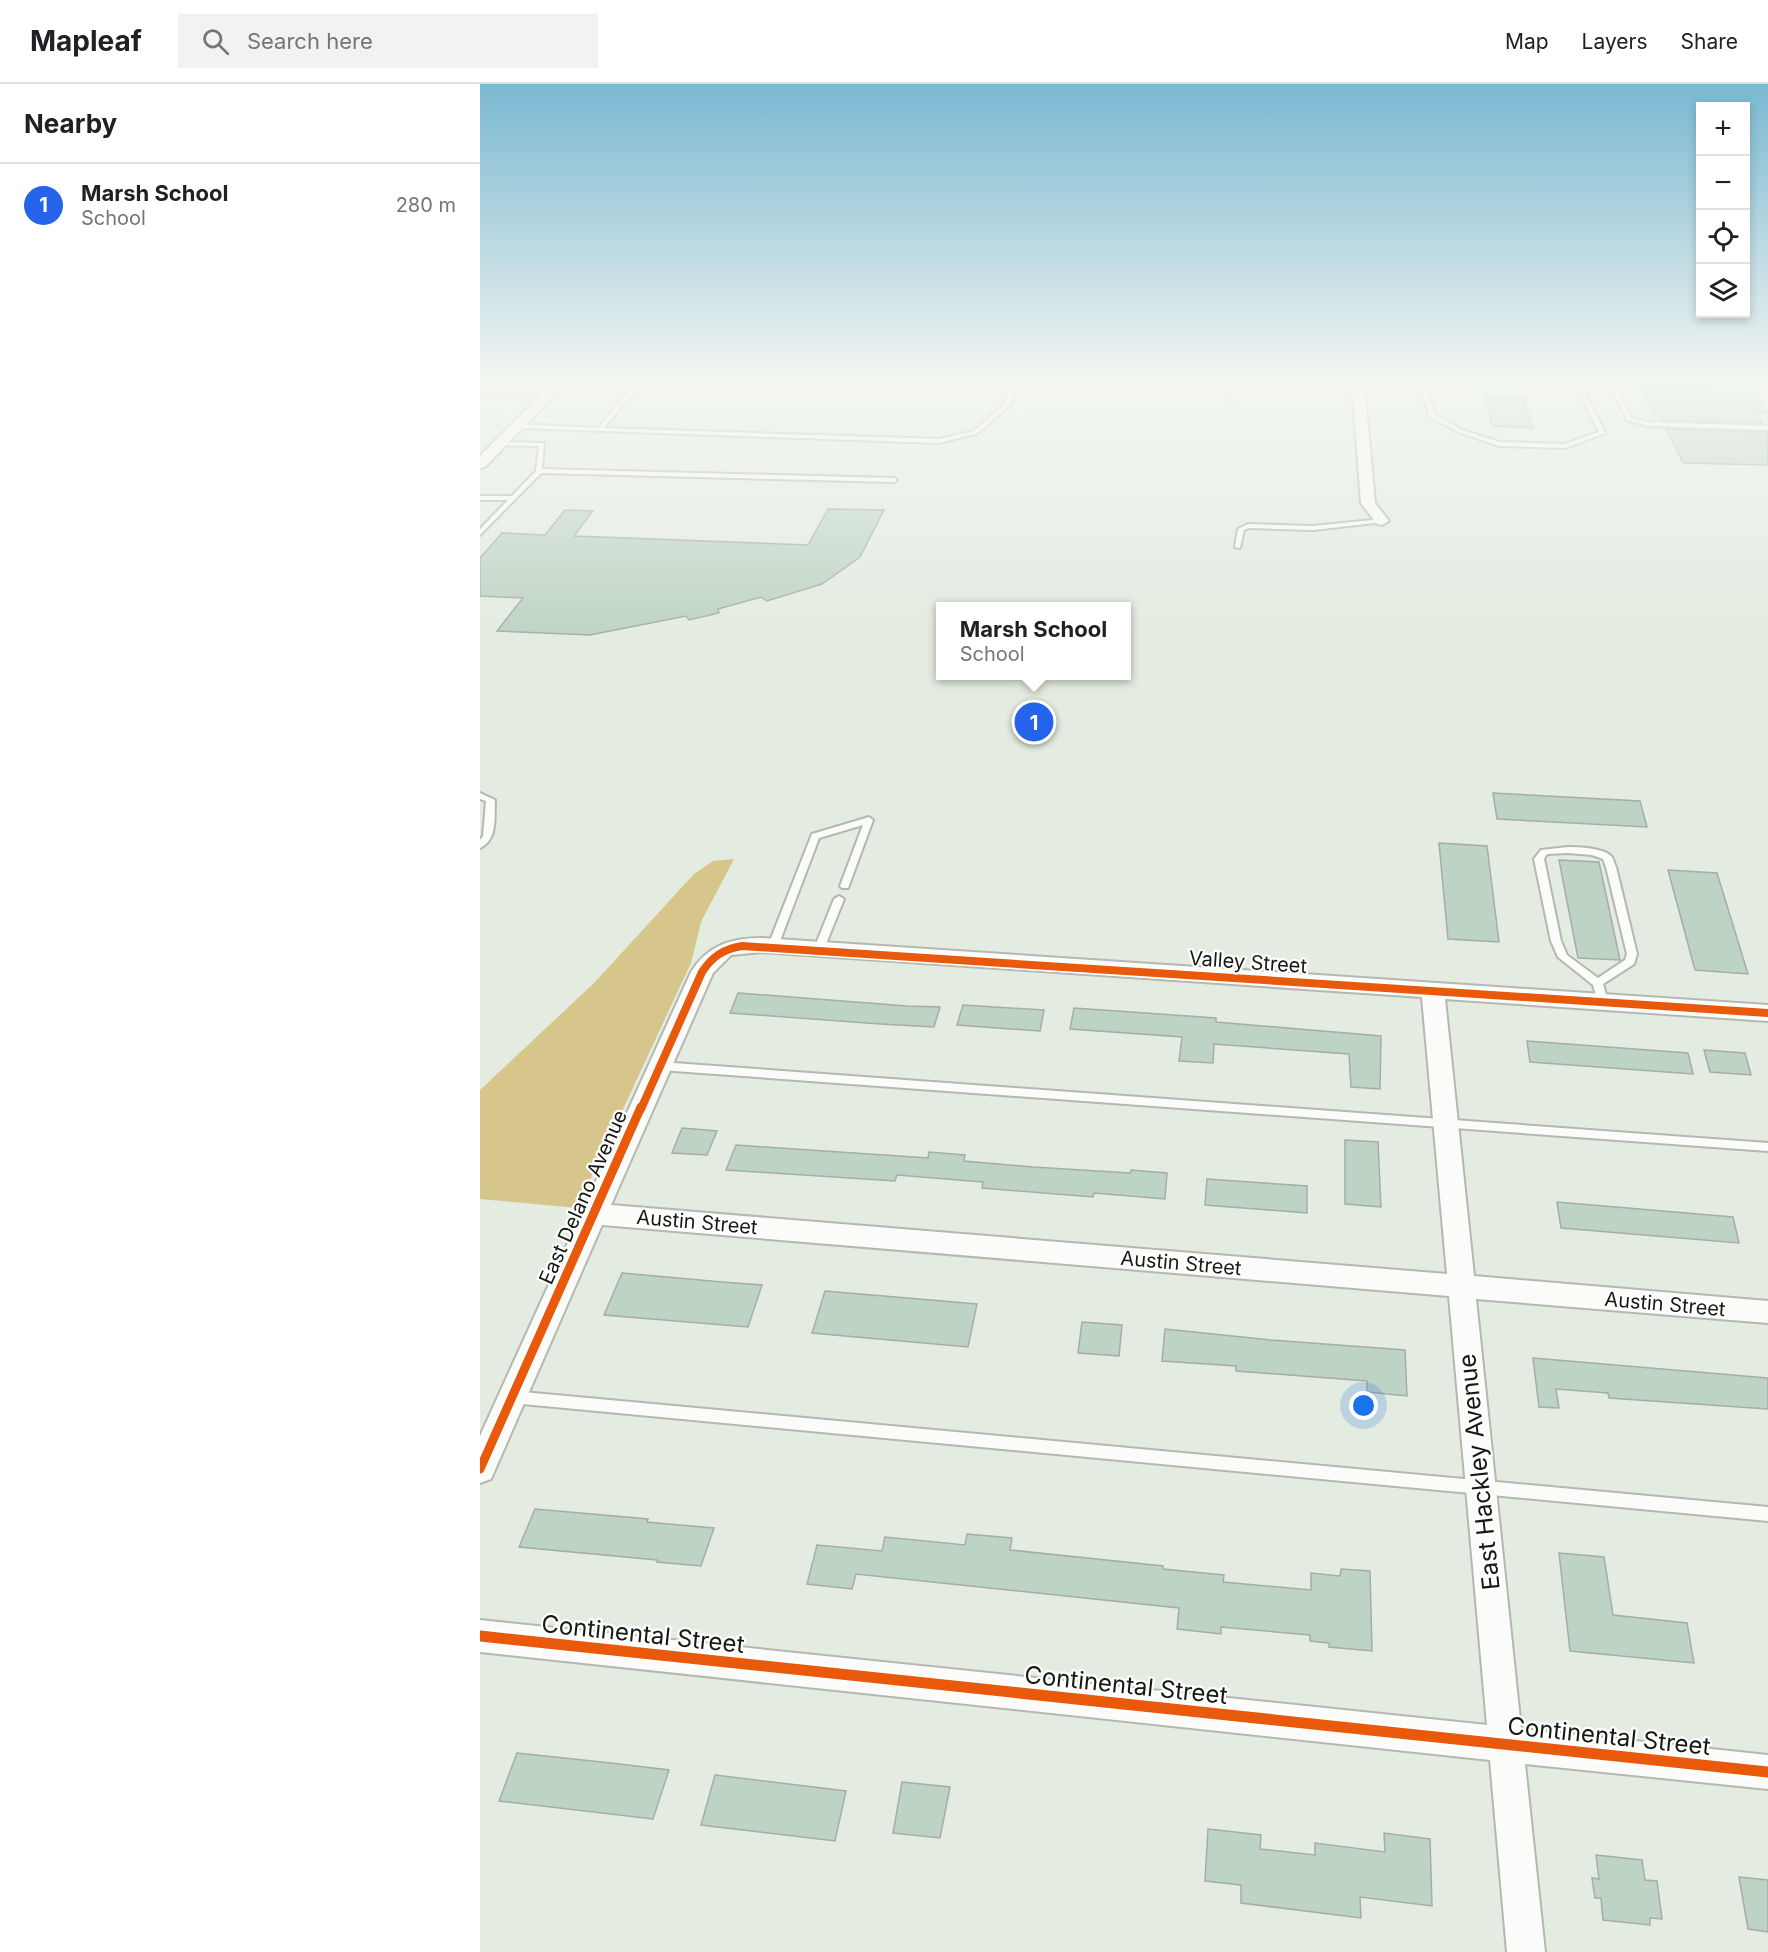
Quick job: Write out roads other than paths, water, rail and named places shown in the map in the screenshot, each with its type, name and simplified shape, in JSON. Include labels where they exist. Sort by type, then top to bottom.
[{"type":"street","points":[[1365,470],[1368,503],[1382,521]]},
{"type":"street","name":"Valley Street","points":[[727,948],[738,945],[772,946],[1432,992],[1601,993],[1768,1013]]},
{"type":"street","name":"East Delano Avenue","points":[[480,1469],[707,964],[727,948]]},
{"type":"street","name":"East Hackley Avenue","points":[[1432,992],[1526,1952]]},
{"type":"street","name":"Austin Street","points":[[594,1214],[1768,1312]]},
{"type":"street","name":"Continental Street","points":[[480,1636],[1768,1772]]},
{"type":"lane","points":[[481,532],[539,471],[894,480]]},
{"type":"lane","points":[[480,498],[513,498]]},
{"type":"lane","points":[[1238,547],[1241,529],[1248,526],[1313,528],[1382,521]]},
{"type":"lane","points":[[480,796],[491,800],[488,837],[480,844]]},
{"type":"lane","points":[[772,946],[815,836],[869,820],[845,886]]},
{"type":"lane","points":[[1559,850],[1598,853],[1607,857],[1632,954],[1630,962],[1601,993],[1563,957],[1556,941],[1539,859],[1544,852],[1559,850]]},
{"type":"lane","points":[[819,949],[839,899]]},
{"type":"lane","points":[[660,1066],[1768,1147]]},
{"type":"lane","points":[[512,1397],[1768,1514]]},
{"type":"place","name":"Marsh School","points":[[1034,722]]}]
